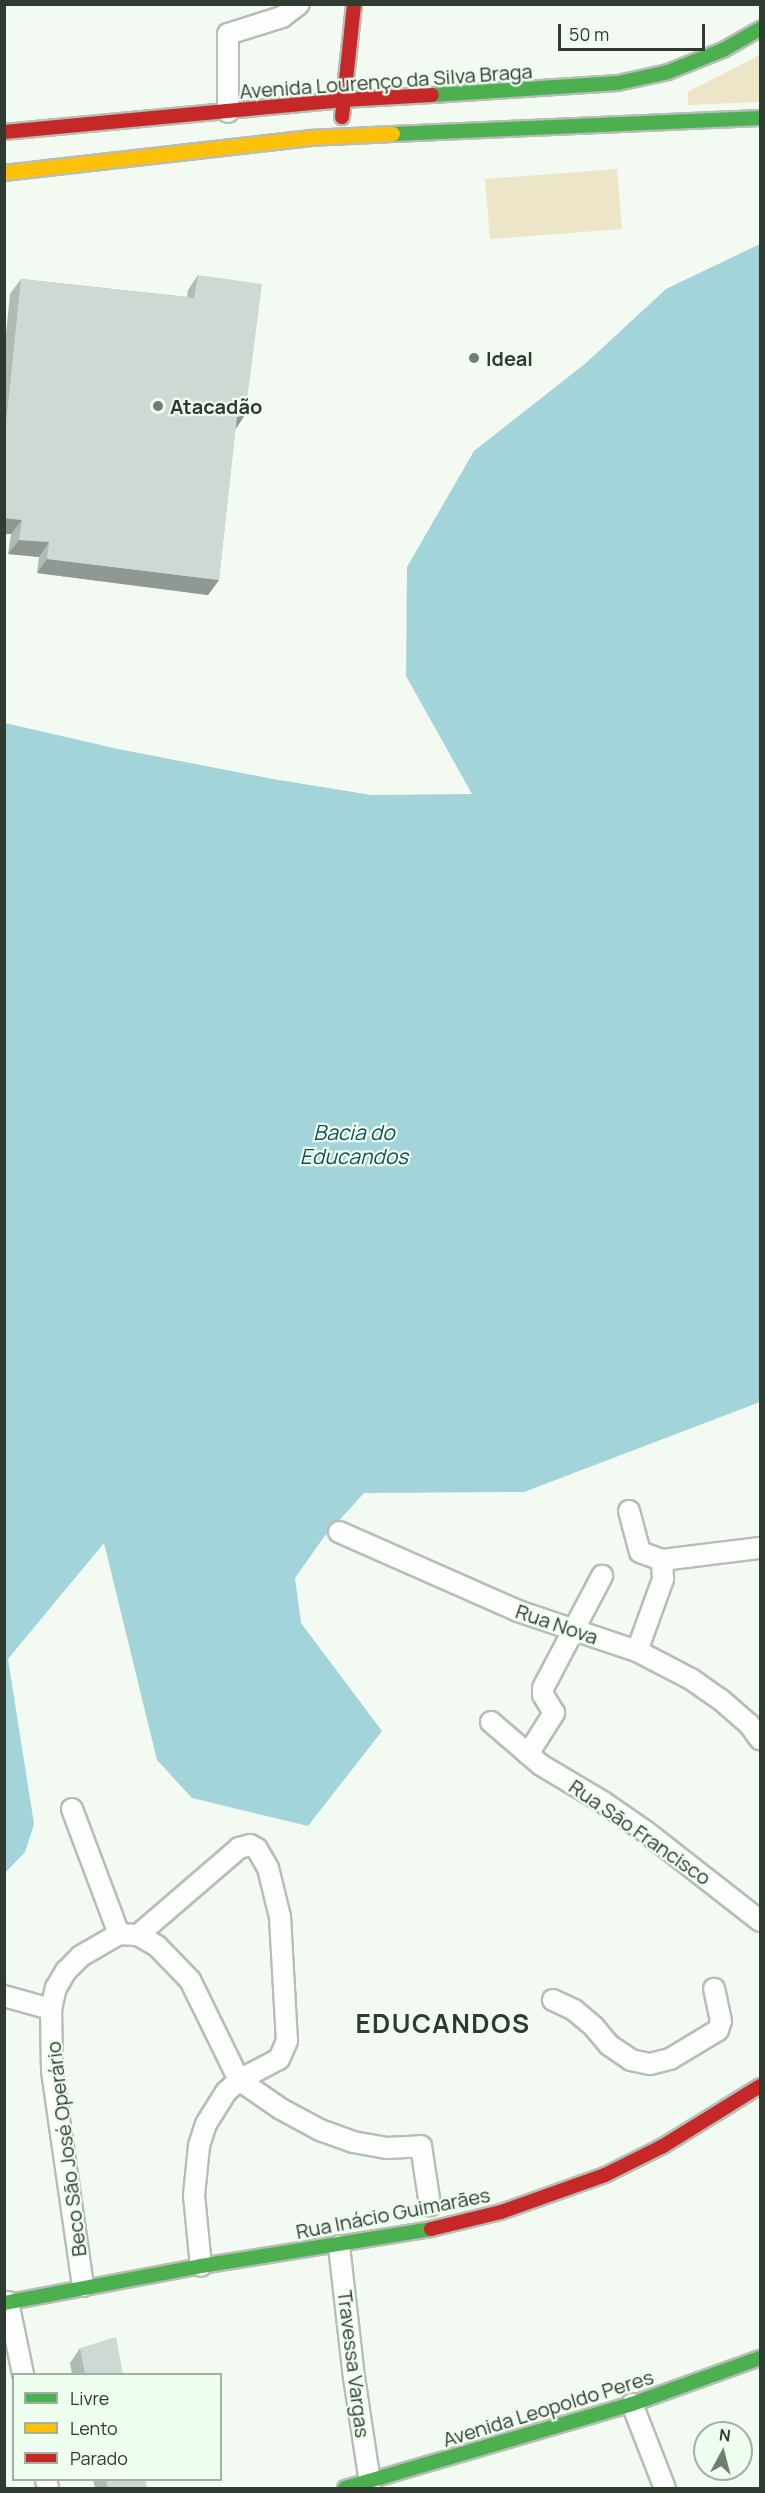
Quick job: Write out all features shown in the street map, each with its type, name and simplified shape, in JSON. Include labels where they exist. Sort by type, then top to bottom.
[{"type":"street","points":[[228,112],[228,34],[282,17],[299,4]]},
{"type":"street","points":[[341,136],[354,4]]},
{"type":"street","name":"Avenida Lourenço da Silva Braga","points":[[4,132],[343,100],[618,83],[668,72],[723,50],[760,30]]},
{"type":"street","points":[[4,173],[341,136],[760,118]]},
{"type":"street","points":[[629,1511],[640,1552],[662,1560],[760,1548]]},
{"type":"street","name":"Rua Nova","points":[[339,1532],[460,1588],[574,1631],[637,1651],[701,1686],[749,1724],[760,1739]]},
{"type":"street","points":[[637,1651],[663,1579],[662,1560]]},
{"type":"street","points":[[528,1754],[553,1716],[554,1708],[542,1691],[602,1576]]},
{"type":"street","name":"Rua São Francisco","points":[[491,1722],[528,1754],[645,1831],[760,1921]]},
{"type":"street","points":[[72,1809],[129,1935],[157,1946],[190,1980],[239,2080],[281,2109],[331,2134],[353,2142],[387,2148],[421,2146],[430,2205]]},
{"type":"street","name":"Beco São José Operário","points":[[82,2286],[52,2070],[51,2008],[56,1988],[66,1971],[81,1956],[129,1935],[239,1848],[250,1845],[257,1849],[268,1868],[279,1917],[287,2041],[279,2059],[239,2080]]},
{"type":"street","points":[[554,2000],[574,2010],[594,2027],[609,2045],[631,2060],[650,2064],[670,2059],[718,2030],[722,2021],[714,1989]]},
{"type":"street","points":[[4,1996],[51,2008]]},
{"type":"street","points":[[201,2266],[194,2195],[199,2146],[215,2107],[239,2080]]},
{"type":"street","name":"Rua Inácio Guimarães","points":[[6,2302],[82,2286],[434,2229],[501,2212],[604,2175],[663,2146],[760,2086]]},
{"type":"street","name":"Travessa Vargas","points":[[339,2246],[354,2377],[356,2486]]},
{"type":"street","points":[[6,2302],[23,2373]]},
{"type":"street","name":"Avenida Leopoldo Peres","points":[[356,2486],[632,2404],[760,2358]]},
{"type":"street","points":[[632,2404],[665,2488]]},
{"type":"shaded area","points":[[760,55],[760,102],[688,105],[688,92]]},
{"type":"shaded area","points":[[617,169],[622,229],[490,239],[485,179]]},
{"type":"water","name":"Bacia do Educandos","points":[[760,244],[760,1402],[524,1492],[364,1493],[324,1537],[295,1578],[301,1623],[382,1731],[308,1826],[192,1798],[157,1760],[104,1543],[8,1659],[34,1824],[25,1852],[5,1873],[5,723],[118,749],[371,795],[472,794],[406,676],[407,567],[474,451],[586,363],[666,289]]},
{"type":"building","points":[[198,275],[262,284],[245,415],[237,417],[219,580],[47,559],[49,542],[19,540],[22,520],[4,518],[4,443],[21,279],[194,298]]},
{"type":"building","points":[[116,2337],[123,2373],[85,2373],[80,2348]]},
{"type":"building","points":[[106,2481],[145,2481],[147,2488],[108,2488]]},
{"type":"traffic: fast","points":[[432,95],[618,83],[668,72],[723,50],[760,29]]},
{"type":"traffic: fast","points":[[393,134],[760,118]]},
{"type":"traffic: fast","points":[[4,2303],[201,2266],[431,2229]]},
{"type":"traffic: fast","points":[[345,2488],[632,2404],[760,2358]]},
{"type":"traffic: slow","points":[[4,173],[309,138],[393,134]]},
{"type":"traffic: jam","points":[[342,117],[354,4]]},
{"type":"traffic: jam","points":[[4,132],[343,100],[432,95]]},
{"type":"traffic: jam","points":[[431,2229],[501,2212],[605,2175],[663,2146],[760,2086]]},
{"type":"place","name":"Ideal","points":[[474,358]]},
{"type":"place","name":"Atacadão","points":[[158,406]]},
{"type":"district","name":"EDUCANDOS","points":[[443,2024]]}]
